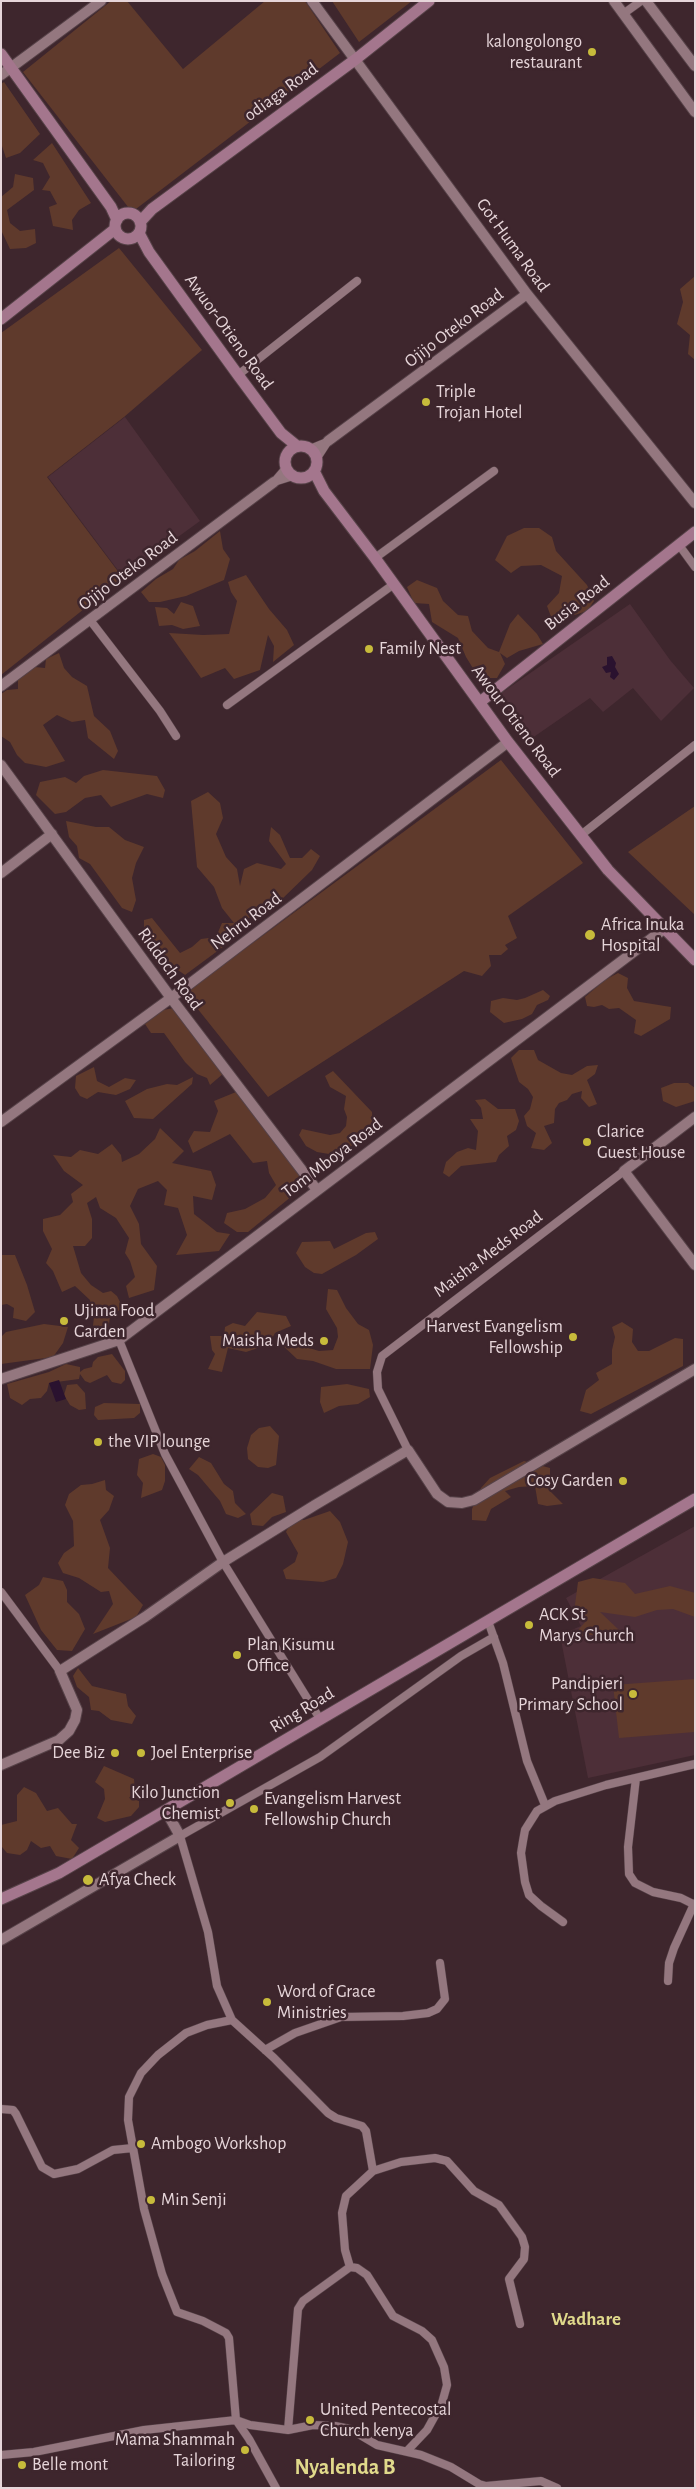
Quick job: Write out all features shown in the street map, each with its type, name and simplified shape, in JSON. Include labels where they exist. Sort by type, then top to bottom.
[{"type":"main road","name":"odiaga Road","points":[[128,226],[356,59],[429,1]]},
{"type":"main road","points":[[1,54],[111,207],[128,226],[100,244],[1,319]]},
{"type":"main road","name":"Awuor-Otieno Road","points":[[128,226],[149,252],[292,449],[285,460],[290,472]]},
{"type":"main road","points":[[290,472],[311,474],[314,454],[292,449]]},
{"type":"main road","name":"Awour Otieno Road","points":[[311,474],[375,558],[508,742],[581,836],[608,870],[695,960]]},
{"type":"main road","name":"Busia Road","points":[[480,702],[695,532]]},
{"type":"main road","name":"Ring Road","points":[[1,1899],[59,1873],[695,1499]]},
{"type":"street","points":[[1,75],[101,1]]},
{"type":"street","name":"Got Huma Road","points":[[312,1],[527,294],[695,503]]},
{"type":"street","points":[[614,1],[693,104]]},
{"type":"street","points":[[623,14],[641,1]]},
{"type":"street","points":[[646,1],[695,66]]},
{"type":"street","points":[[238,375],[357,281]]},
{"type":"street","name":"Ojijo Oteko Road","points":[[314,454],[328,441],[527,294]]},
{"type":"street","name":"Ojijo Oteko Road","points":[[314,454],[328,441]]},
{"type":"street","points":[[375,558],[494,471]]},
{"type":"street","name":"Ojijo Oteko Road","points":[[1,686],[290,472]]},
{"type":"street","points":[[678,545],[695,566]]},
{"type":"street","points":[[227,705],[394,584]]},
{"type":"street","points":[[90,620],[160,711],[176,736]]},
{"type":"street","name":"Nehru Road","points":[[1,1122],[171,998],[508,742]]},
{"type":"street","points":[[581,836],[695,745]]},
{"type":"street","name":"Riddoch Road","points":[[1,765],[171,998],[317,1190]]},
{"type":"street","points":[[1,873],[52,834]]},
{"type":"street","name":"Tom Mboya Road","points":[[1,1379],[119,1340],[664,929]]},
{"type":"street","name":"Maisha Meds Road","points":[[408,1450],[378,1389],[377,1372],[382,1356],[695,1117]]},
{"type":"street","points":[[624,1171],[695,1265]]},
{"type":"street","points":[[119,1340],[165,1454],[223,1562],[320,1719]]},
{"type":"street","points":[[60,1671],[144,1617],[223,1562],[408,1450],[437,1494],[448,1502],[462,1503],[474,1500],[695,1368]]},
{"type":"street","points":[[1,1592],[60,1671],[77,1710],[76,1720],[69,1731],[59,1740],[1,1765]]},
{"type":"street","points":[[488,1621],[527,1761],[544,1805]]},
{"type":"street","points":[[1,1940],[320,1757],[461,1656],[494,1637]]},
{"type":"street","points":[[564,1922],[541,1906],[529,1894],[525,1882],[521,1853],[525,1830],[537,1811],[544,1805],[606,1784],[695,1764]]},
{"type":"street","points":[[636,1778],[628,1847],[629,1874],[635,1883],[652,1892],[681,1898],[694,1904],[674,1948],[669,1964],[668,1981]]},
{"type":"street","points":[[166,1811],[180,1836],[208,1932],[217,1986],[232,2020],[328,2113],[362,2126],[366,2132],[373,2171]]},
{"type":"street","points":[[265,2050],[295,2034],[340,2018],[404,2016],[428,2013],[437,2009],[445,1999],[440,1963]]},
{"type":"street","points":[[232,2020],[207,2025],[186,2033],[158,2055],[141,2073],[129,2097],[128,2120],[144,2209],[162,2274],[177,2312],[203,2321],[226,2333],[230,2338],[236,2420],[249,2439],[276,2488]]},
{"type":"street","points":[[1,2109],[13,2110],[42,2168],[54,2174],[78,2169],[113,2150],[133,2148]]},
{"type":"street","points":[[350,2267],[345,2250],[342,2213],[346,2196],[373,2171],[401,2162],[435,2158],[447,2161],[474,2191],[499,2205],[522,2238],[525,2247],[524,2259],[509,2279],[520,2324]]},
{"type":"street","points":[[288,2430],[298,2309],[303,2301],[350,2267],[357,2268],[366,2275],[392,2316],[422,2331],[432,2340],[444,2367],[446,2386],[442,2403],[428,2430],[407,2451]]},
{"type":"street","points":[[1,2455],[34,2452],[144,2430],[236,2420],[250,2425],[288,2430],[314,2425],[336,2426],[350,2429],[377,2445],[407,2451],[451,2467],[483,2486],[542,2480],[556,2488]]},
{"type":"shaded area","points":[[111,1],[127,1],[183,69],[265,1],[305,1],[340,53],[132,212],[23,72]]},
{"type":"shaded area","points":[[332,1],[412,1],[359,42]]},
{"type":"shaded area","points":[[4,82],[40,134],[20,153],[6,158],[1,143],[1,84]]},
{"type":"shaded area","points":[[52,143],[91,203],[79,210],[72,220],[73,230],[53,226],[49,207],[57,204],[50,191],[42,190],[50,177],[43,163],[33,160]]},
{"type":"shaded area","points":[[15,174],[33,178],[34,190],[7,210],[10,223],[20,231],[35,229],[36,243],[26,248],[10,249],[1,230],[1,197],[13,187]]},
{"type":"shaded area","points":[[119,248],[202,350],[124,417],[47,477],[123,578],[1,675],[1,333]]},
{"type":"shaded area","points":[[695,276],[695,360],[688,354],[690,335],[677,324],[683,302],[680,289]]},
{"type":"shaded area","points":[[125,417],[200,521],[123,577],[48,477]]},
{"type":"shaded area","points":[[524,528],[539,528],[552,537],[556,551],[587,585],[594,601],[587,611],[553,622],[547,606],[559,593],[562,576],[541,565],[521,566],[511,573],[495,560],[507,536]]},
{"type":"shaded area","points":[[220,531],[223,549],[230,559],[224,580],[186,596],[160,602],[149,602],[141,592],[156,579],[173,569],[179,560],[195,551]]},
{"type":"shaded area","points":[[246,575],[269,609],[287,630],[294,645],[273,662],[274,646],[268,635],[260,670],[234,679],[225,668],[201,678],[169,633],[229,634],[237,601],[231,592],[228,582]]},
{"type":"shaded area","points":[[417,580],[437,588],[443,601],[458,615],[468,616],[472,631],[488,648],[499,652],[510,624],[518,614],[537,634],[543,644],[519,651],[507,658],[500,653],[505,664],[497,678],[479,678],[466,657],[458,638],[432,622],[429,604],[414,603],[407,587]]},
{"type":"shaded area","points":[[181,602],[193,606],[200,626],[183,629],[172,625],[159,626],[155,607],[167,608],[174,614]]},
{"type":"shaded area","points":[[630,604],[670,660],[694,688],[661,721],[633,688],[603,712],[590,698],[525,743],[500,694]]},
{"type":"shaded area","points":[[59,653],[64,668],[72,677],[87,686],[94,716],[110,731],[118,751],[114,759],[88,738],[85,720],[72,722],[57,715],[43,725],[65,761],[46,767],[25,763],[17,755],[10,742],[1,736],[1,694],[7,690],[18,689],[18,679],[35,667],[45,668],[46,659]]},
{"type":"shaded area","points":[[612,656],[616,663],[615,667],[619,674],[614,680],[610,677],[611,672],[606,673],[602,667],[607,665],[607,657]]},
{"type":"shaded area","points":[[501,760],[583,863],[508,916],[517,938],[505,945],[508,949],[501,955],[489,955],[491,966],[482,976],[464,971],[268,1097],[185,993]]},
{"type":"shaded area","points":[[103,770],[157,776],[165,790],[163,798],[147,794],[111,807],[101,795],[85,798],[66,812],[55,814],[36,795],[40,782],[65,777],[76,783],[84,776]]},
{"type":"shaded area","points":[[208,792],[220,803],[223,818],[216,834],[226,857],[237,869],[240,886],[244,869],[257,863],[281,869],[286,864],[269,841],[271,827],[280,835],[290,858],[302,858],[311,849],[320,856],[312,870],[281,900],[266,905],[262,913],[235,923],[240,932],[185,975],[151,951],[144,934],[144,920],[152,918],[180,953],[192,947],[201,939],[216,937],[222,923],[234,923],[222,908],[214,887],[197,867],[191,801]]},
{"type":"shaded area","points":[[695,806],[695,915],[628,852]]},
{"type":"shaded area","points":[[66,821],[96,827],[109,827],[125,840],[144,847],[136,863],[132,878],[136,900],[132,912],[122,908],[90,864],[79,858],[77,846],[69,837]]},
{"type":"shaded area","points":[[618,973],[628,978],[627,988],[634,1001],[671,1007],[670,1019],[641,1036],[634,1033],[636,1020],[619,1008],[609,1009],[602,1005],[587,1006],[585,997],[605,980]]},
{"type":"shaded area","points":[[543,990],[550,996],[548,1000],[537,1005],[532,1014],[522,1019],[504,1023],[490,1012],[491,1001],[503,998],[517,1000]]},
{"type":"shaded area","points":[[174,1008],[224,1073],[210,1085],[207,1078],[197,1074],[185,1062],[164,1033],[151,1033],[145,1024],[163,1010]]},
{"type":"shaded area","points":[[519,1050],[534,1050],[538,1060],[561,1073],[572,1075],[587,1066],[598,1065],[595,1074],[587,1080],[597,1104],[589,1107],[581,1098],[582,1091],[572,1094],[567,1100],[559,1103],[555,1109],[554,1123],[544,1126],[552,1143],[544,1150],[531,1148],[536,1133],[527,1126],[524,1116],[530,1109],[533,1097],[528,1089],[519,1082],[511,1058]]},
{"type":"shaded area","points":[[94,1067],[97,1081],[109,1087],[125,1078],[136,1080],[130,1089],[116,1095],[98,1092],[87,1099],[80,1096],[75,1088],[76,1076]]},
{"type":"shaded area","points":[[333,1071],[372,1112],[373,1131],[360,1141],[335,1155],[317,1152],[306,1146],[299,1135],[302,1129],[330,1135],[340,1133],[346,1126],[347,1117],[344,1109],[346,1096],[330,1087],[325,1076]]},
{"type":"shaded area","points":[[193,1077],[192,1084],[153,1119],[134,1118],[125,1101],[147,1089],[167,1084],[177,1085]]},
{"type":"shaded area","points":[[674,1083],[688,1083],[695,1088],[695,1101],[676,1107],[663,1101],[661,1088]]},
{"type":"shaded area","points":[[236,1092],[298,1172],[303,1187],[248,1232],[237,1232],[224,1223],[227,1213],[245,1209],[265,1198],[276,1185],[269,1173],[267,1161],[253,1163],[230,1134],[193,1153],[188,1141],[194,1131],[210,1132],[218,1111],[214,1101]]},
{"type":"shaded area","points":[[485,1099],[498,1109],[515,1109],[519,1121],[516,1130],[507,1136],[509,1146],[499,1155],[496,1162],[461,1166],[449,1177],[443,1173],[446,1162],[457,1152],[468,1148],[476,1150],[478,1131],[470,1119],[483,1119],[481,1108],[475,1100]]},
{"type":"shaded area","points":[[160,1128],[184,1151],[172,1163],[211,1171],[216,1185],[212,1200],[193,1196],[194,1214],[217,1232],[230,1234],[219,1251],[176,1255],[187,1235],[178,1208],[164,1205],[167,1190],[158,1181],[138,1189],[130,1206],[139,1224],[141,1244],[157,1266],[154,1290],[129,1298],[126,1286],[135,1277],[130,1261],[125,1253],[129,1238],[116,1218],[100,1208],[96,1197],[87,1203],[92,1219],[92,1238],[85,1246],[73,1246],[81,1273],[91,1285],[103,1293],[111,1291],[117,1296],[123,1308],[110,1316],[108,1333],[92,1334],[94,1317],[90,1300],[75,1286],[62,1292],[53,1271],[46,1263],[52,1249],[43,1231],[43,1219],[60,1215],[73,1202],[71,1194],[83,1185],[64,1171],[53,1155],[71,1157],[80,1150],[98,1154],[112,1144],[121,1155],[122,1162],[139,1154],[155,1139]]},
{"type":"shaded area","points":[[375,1232],[378,1239],[356,1255],[322,1274],[314,1273],[305,1267],[296,1253],[302,1242],[330,1241],[334,1249],[366,1233]]},
{"type":"shaded area","points":[[2,1255],[15,1255],[27,1285],[35,1312],[26,1321],[13,1318],[14,1308],[7,1304],[1,1305]]},
{"type":"shaded area","points":[[328,1289],[337,1290],[346,1308],[358,1324],[369,1330],[373,1345],[370,1369],[336,1369],[313,1361],[297,1359],[280,1343],[289,1336],[302,1340],[309,1348],[319,1351],[333,1350],[338,1337],[337,1328],[326,1309]]},
{"type":"shaded area","points":[[257,1312],[286,1316],[291,1326],[275,1333],[269,1344],[255,1349],[246,1352],[228,1348],[222,1372],[208,1369],[215,1354],[212,1350],[210,1336],[224,1336],[225,1327],[233,1323],[245,1326]]},
{"type":"shaded area","points":[[622,1322],[633,1329],[632,1342],[638,1351],[649,1351],[675,1338],[683,1339],[683,1366],[591,1414],[580,1411],[586,1390],[599,1380],[596,1373],[612,1364],[612,1350],[615,1337],[612,1327]]},
{"type":"shaded area","points":[[44,1324],[68,1327],[63,1343],[53,1357],[1,1364],[1,1337],[6,1332]]},
{"type":"shaded area","points":[[112,1354],[125,1371],[125,1380],[121,1384],[112,1382],[107,1375],[90,1383],[85,1381],[80,1374],[79,1379],[49,1383],[47,1391],[41,1398],[30,1399],[22,1405],[10,1398],[7,1384],[49,1372],[66,1364],[80,1367],[80,1372],[92,1367],[93,1362],[98,1357]]},
{"type":"shaded area","points":[[59,1380],[66,1399],[56,1402],[49,1383]]},
{"type":"shaded area","points":[[77,1384],[85,1393],[86,1409],[79,1410],[70,1405],[64,1395],[67,1385]]},
{"type":"shaded area","points":[[347,1384],[369,1389],[370,1397],[358,1404],[339,1406],[324,1413],[320,1402],[321,1387]]},
{"type":"shaded area","points":[[104,1403],[140,1404],[140,1413],[134,1418],[98,1420],[94,1415],[95,1407]]},
{"type":"shaded area","points":[[270,1426],[279,1436],[276,1465],[268,1468],[258,1467],[248,1459],[247,1448],[251,1435],[259,1428]]},
{"type":"shaded area","points":[[153,1454],[161,1457],[165,1465],[165,1481],[162,1490],[141,1498],[143,1483],[137,1475],[139,1459]]},
{"type":"shaded area","points":[[199,1457],[211,1463],[224,1484],[233,1491],[235,1503],[246,1514],[238,1518],[226,1514],[220,1501],[198,1475],[189,1469]]},
{"type":"shaded area","points":[[524,1461],[550,1468],[550,1491],[563,1504],[547,1506],[538,1504],[535,1486],[519,1487],[505,1491],[511,1497],[491,1509],[486,1521],[472,1520],[472,1509],[481,1488],[490,1478]]},
{"type":"shaded area","points":[[105,1480],[106,1490],[114,1496],[109,1510],[100,1520],[110,1548],[108,1568],[143,1605],[136,1617],[93,1634],[113,1604],[109,1591],[101,1592],[79,1578],[63,1573],[58,1563],[64,1553],[74,1546],[73,1521],[65,1505],[69,1494],[81,1485]]},
{"type":"shaded area","points":[[272,1493],[283,1496],[286,1512],[272,1517],[263,1526],[252,1525],[250,1514]]},
{"type":"shaded area","points":[[330,1511],[340,1522],[348,1542],[343,1564],[336,1578],[323,1582],[286,1579],[283,1570],[295,1562],[298,1553],[286,1532],[292,1519],[304,1520]]},
{"type":"shaded area","name":"Pandipieri Primary School","points":[[695,1526],[695,1755],[588,1778],[560,1635],[581,1626],[566,1598]]},
{"type":"shaded area","points":[[43,1577],[63,1581],[67,1590],[67,1602],[79,1614],[85,1629],[72,1651],[57,1650],[41,1630],[25,1595],[39,1585]]},
{"type":"shaded area","points":[[593,1578],[625,1583],[635,1594],[670,1586],[695,1593],[695,1617],[673,1609],[657,1610],[635,1617],[600,1612],[619,1630],[611,1635],[572,1637],[587,1620],[574,1612],[578,1582]]},
{"type":"shaded area","points":[[78,1668],[92,1686],[126,1694],[128,1706],[136,1716],[132,1724],[111,1720],[99,1711],[91,1710],[89,1697],[77,1687],[73,1676]]},
{"type":"shaded area","points":[[695,1679],[695,1732],[619,1738],[613,1685]]},
{"type":"shaded area","points":[[104,1766],[134,1779],[135,1791],[129,1798],[139,1801],[139,1807],[131,1816],[105,1822],[97,1818],[105,1799],[104,1789],[95,1782]]},
{"type":"shaded area","points":[[24,1787],[36,1793],[47,1811],[58,1808],[72,1824],[77,1824],[71,1840],[79,1848],[72,1859],[56,1856],[50,1846],[41,1848],[31,1841],[27,1850],[20,1855],[7,1853],[2,1847],[1,1825],[17,1821],[17,1795]]},
{"type":"place","name":"kalongolongo restaurant","points":[[592,52]]},
{"type":"place","name":"Triple Trojan Hotel","points":[[426,402]]},
{"type":"place","name":"Family Nest","points":[[369,649]]},
{"type":"place","name":"Africa Inuka Hospital","points":[[590,935]]},
{"type":"place","name":"Clarice Guest House","points":[[587,1142]]},
{"type":"place","name":"Ujima Food Garden","points":[[64,1321]]},
{"type":"place","name":"Harvest Evangelism Fellowship","points":[[573,1337]]},
{"type":"place","name":"Maisha Meds","points":[[324,1341]]},
{"type":"place","name":"the VIP lounge","points":[[98,1442]]},
{"type":"place","name":"Cosy Garden","points":[[623,1481]]},
{"type":"place","name":"ACK St Marys Church","points":[[529,1625]]},
{"type":"place","name":"Plan Kisumu Office","points":[[237,1655]]},
{"type":"place","name":"Pandipieri Primary School","points":[[633,1694]]},
{"type":"place","name":"Dee Biz","points":[[115,1753]]},
{"type":"place","name":"Joel Enterprise","points":[[141,1753]]},
{"type":"place","name":"Kilo Junction Chemist","points":[[230,1803]]},
{"type":"place","name":"Evangelism Harvest Fellowship Church","points":[[254,1809]]},
{"type":"place","name":"Afya Check","points":[[88,1880]]},
{"type":"place","name":"Word of Grace Ministries","points":[[267,2002]]},
{"type":"place","name":"Ambogo Workshop","points":[[141,2144]]},
{"type":"place","name":"Min Senji","points":[[151,2200]]},
{"type":"place","name":"United Pentecostal Church kenya","points":[[310,2420]]},
{"type":"place","name":"Mama Shammah Tailoring","points":[[245,2450]]},
{"type":"place","name":"Belle mont","points":[[22,2465]]},
{"type":"district","name":"Wadhare","points":[[586,2319]]},
{"type":"district","name":"Nyalenda B","points":[[345,2467]]}]
